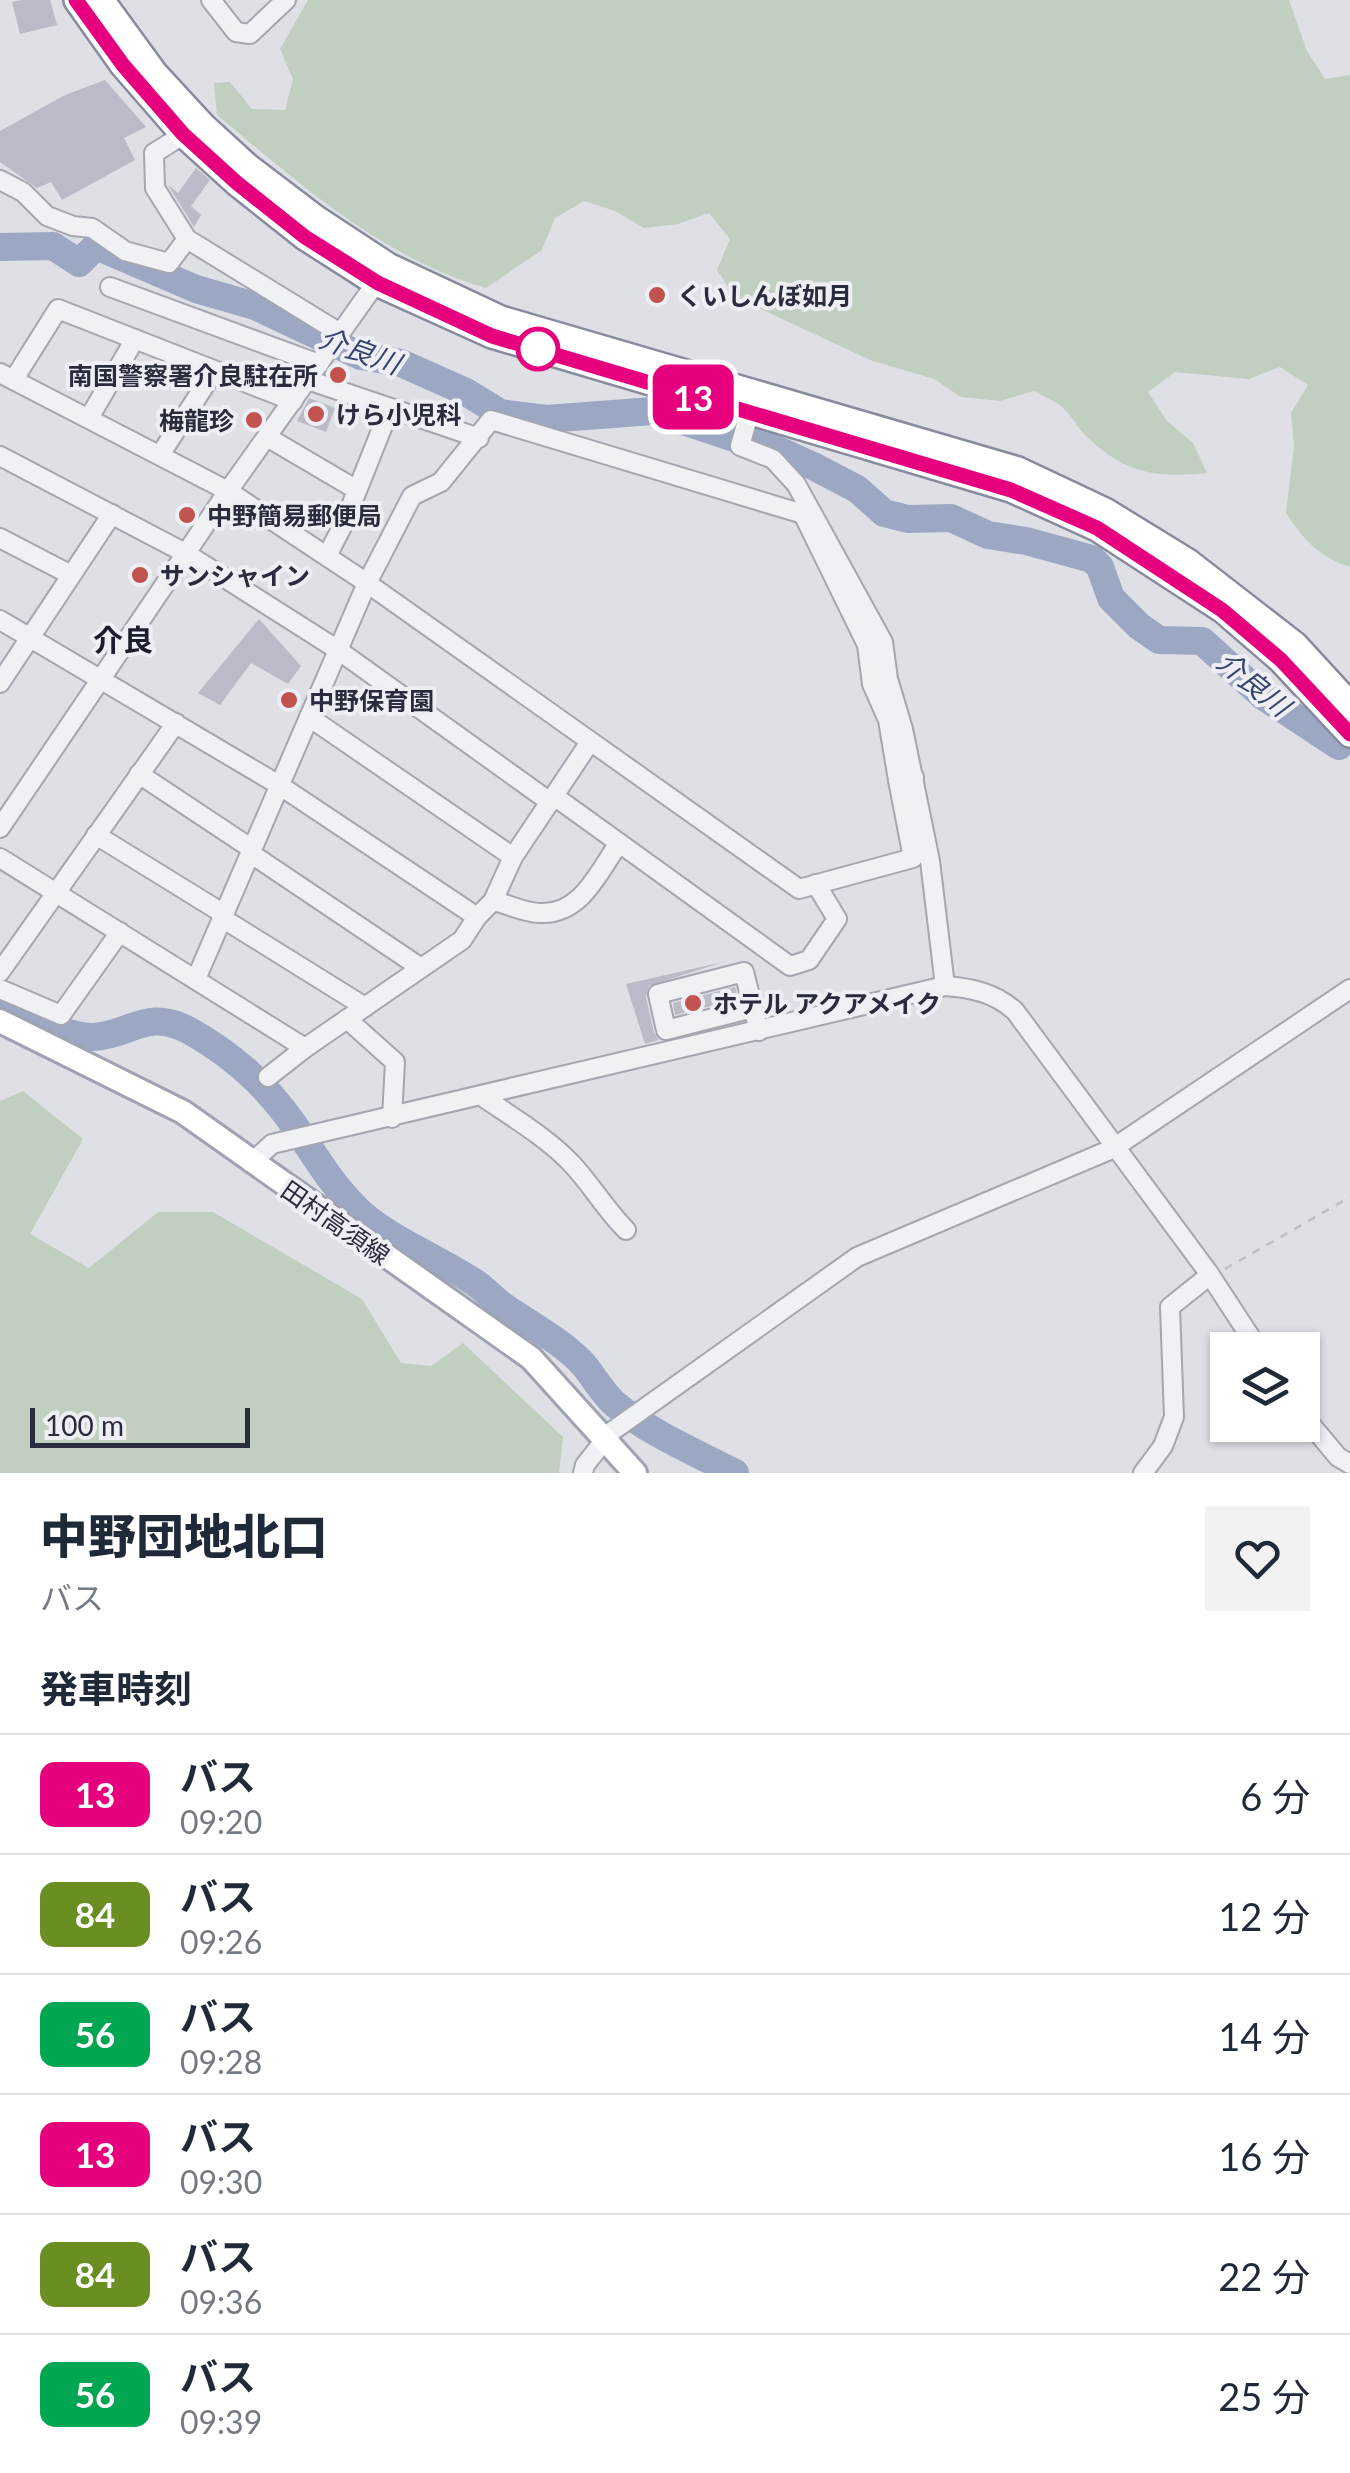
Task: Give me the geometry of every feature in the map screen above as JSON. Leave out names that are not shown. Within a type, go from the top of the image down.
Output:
[{"type":"highway","points":[[76,0],[123,65],[192,129]]},
{"type":"highway","points":[[101,0],[192,129],[237,183],[305,237],[383,274],[501,320],[1018,470],[1105,511],[1188,562],[1295,644],[1350,705]]},
{"type":"highway","points":[[383,274],[492,336],[1011,490],[1097,528],[1222,610],[1281,660],[1350,734]]},
{"type":"main road","name":"田村高須線","points":[[0,1021],[183,1112],[531,1358],[614,1430],[634,1473]]},
{"type":"street","points":[[211,0],[236,32],[250,34],[286,0]]},
{"type":"street","points":[[192,129],[154,153],[152,164],[155,188],[187,239],[390,408],[478,438]]},
{"type":"street","points":[[0,180],[22,192],[48,216],[72,226],[92,228],[125,251],[169,263],[187,239]]},
{"type":"street","points":[[0,828],[228,491],[383,274]]},
{"type":"street","points":[[110,287],[326,353]]},
{"type":"street","points":[[293,402],[58,310],[7,376],[228,491],[367,583],[799,888],[912,858],[906,778],[883,642],[796,484],[773,459],[740,446],[749,414]]},
{"type":"street","points":[[89,418],[135,340]]},
{"type":"street","points":[[160,455],[214,371]]},
{"type":"street","points":[[326,556],[390,408]]},
{"type":"street","points":[[196,978],[367,583],[412,496],[441,482],[491,420],[803,514],[867,645],[872,684],[888,720],[932,875],[944,986]]},
{"type":"street","points":[[267,437],[357,490]]},
{"type":"street","points":[[0,456],[187,554],[338,650],[790,966],[809,960],[837,920],[816,884]]},
{"type":"street","points":[[0,682],[112,514]]},
{"type":"street","points":[[0,538],[71,575]]},
{"type":"street","points":[[0,620],[279,785],[477,918]]},
{"type":"street","points":[[309,716],[513,857]]},
{"type":"street","points":[[0,972],[176,722]]},
{"type":"street","points":[[268,1077],[462,940],[493,901],[513,857],[590,742]]},
{"type":"street","points":[[139,774],[422,968]]},
{"type":"street","points":[[96,835],[366,1006]]},
{"type":"street","points":[[493,901],[536,914],[574,906],[619,843]]},
{"type":"street","points":[[0,858],[305,1048]]},
{"type":"street","points":[[0,989],[61,1015],[120,932]]},
{"type":"street","points":[[754,1008],[666,1030],[658,994],[744,972],[754,1008],[760,1031]]},
{"type":"street","points":[[251,1163],[268,1146],[302,1137],[944,986],[989,994],[1015,1011],[1210,1276],[1246,1332]]},
{"type":"street","points":[[583,1473],[614,1430],[857,1257],[1116,1147],[1350,989]]},
{"type":"street","points":[[348,1019],[395,1062],[392,1118]]},
{"type":"street","points":[[483,1097],[571,1163],[606,1211],[626,1230]]},
{"type":"street","points":[[1143,1473],[1163,1446],[1174,1417],[1170,1307],[1210,1276]]},
{"type":"street","points":[[1320,1436],[1338,1457],[1350,1464]]},
{"type":"path","points":[[1210,1276],[1350,1197]]},
{"type":"green space","points":[[308,0],[1289,0],[1307,51],[1325,79],[1350,75],[1350,567],[1313,546],[1286,513],[1294,446],[1291,413],[1308,385],[1280,367],[1249,379],[1175,372],[1148,392],[1167,421],[1193,443],[1207,473],[1156,474],[1114,459],[1086,436],[1061,406],[1034,391],[1000,401],[961,397],[934,379],[870,360],[735,297],[717,270],[730,239],[709,213],[678,224],[644,228],[615,211],[584,201],[555,218],[542,250],[486,288],[412,258],[343,216],[217,115],[214,83],[230,82],[252,109],[285,110],[293,79],[280,49]]},
{"type":"green space","points":[[23,1091],[83,1139],[30,1234],[89,1268],[158,1212],[213,1212],[362,1299],[401,1363],[431,1366],[463,1343],[563,1437],[559,1473],[0,1473],[0,1101]]},
{"type":"building","points":[[50,0],[57,25],[20,34],[12,2]]},
{"type":"building","points":[[105,80],[146,127],[124,138],[135,160],[62,200],[51,182],[37,188],[0,162],[0,131],[65,95]]},
{"type":"building","points":[[196,168],[210,180],[191,206],[201,215],[194,227],[168,185],[178,193]]},
{"type":"building","name":"けら小児科","points":[[309,398],[335,408],[326,432],[297,421]]},
{"type":"building","name":"中野保育園","points":[[259,619],[301,666],[288,684],[251,663],[220,705],[198,693]]},
{"type":"building","points":[[723,962],[649,986],[646,997],[659,1040],[645,1044],[626,984]]},
{"type":"building","points":[[735,987],[738,999],[675,1015],[673,1003]]},
{"type":"waterway","name":"介良川","points":[[0,247],[53,246],[79,263],[96,246],[196,289],[255,306],[361,356],[401,363],[466,392],[500,413],[546,419],[653,411],[734,438]]},
{"type":"waterway","name":"介良川","points":[[748,440],[769,446],[857,489],[884,513],[908,519],[951,518],[988,535],[1092,559],[1100,567],[1111,598],[1139,626],[1159,640],[1202,641],[1263,696],[1339,746]]},
{"type":"waterway","points":[[0,1005],[83,1036],[106,1035],[139,1024],[161,1022],[204,1039],[272,1097],[334,1184],[363,1215],[474,1282],[565,1347],[611,1401],[644,1425],[735,1473]]},
{"type":"bus line","name":"13","points":[[76,0],[142,89],[183,134],[305,237],[378,283],[492,336],[1011,490],[1097,528],[1222,610],[1281,660],[1350,734]]},
{"type":"place","name":"くいしんぼ如月","points":[[657,295]]},
{"type":"place","name":"南国警察署介良駐在所","points":[[338,375]]},
{"type":"place","name":"けら小児科","points":[[316,414]]},
{"type":"place","name":"梅龍珍","points":[[254,420]]},
{"type":"place","name":"中野簡易郵便局","points":[[187,515]]},
{"type":"place","name":"サンシャイン","points":[[140,575]]},
{"type":"place","name":"中野保育園","points":[[289,700]]},
{"type":"place","name":"ホテル アクアメイク","points":[[693,1003]]},
{"type":"district","name":"介良","points":[[123,639]]}]
